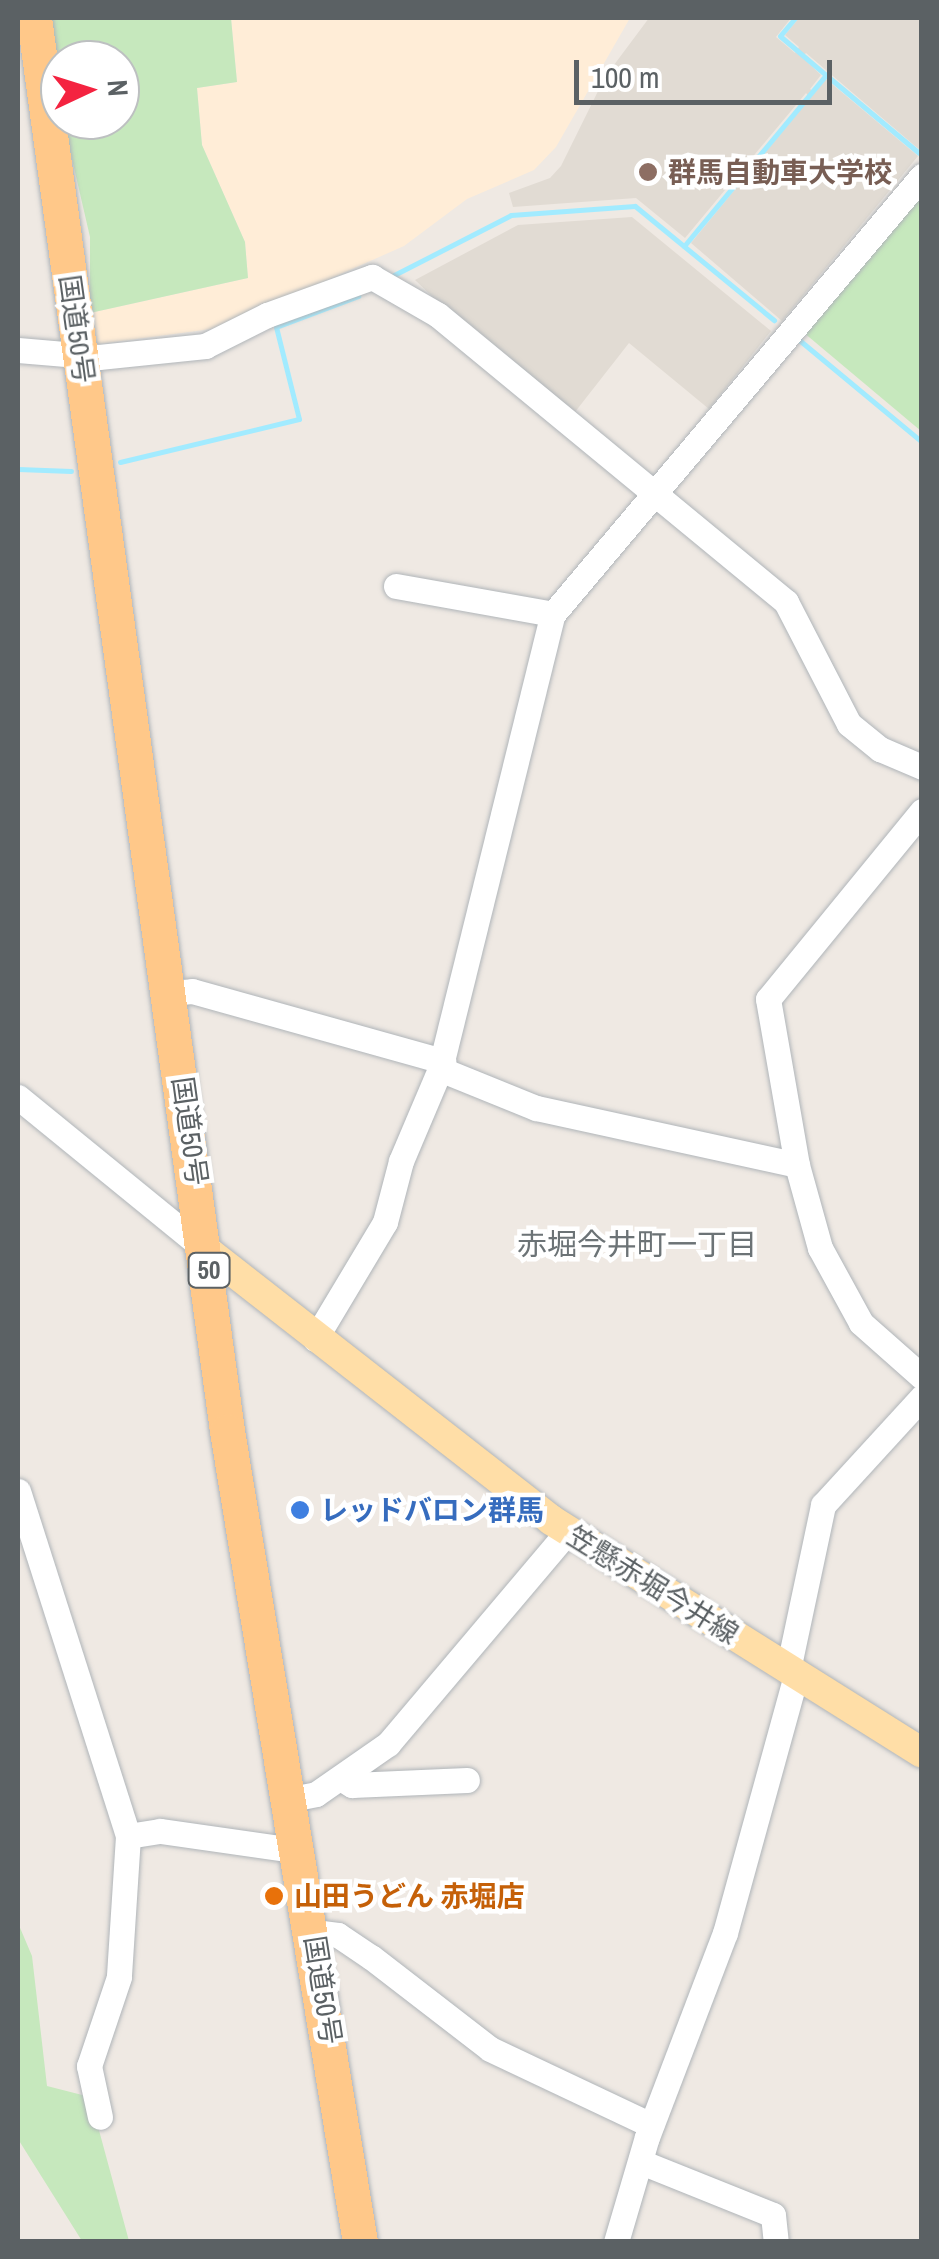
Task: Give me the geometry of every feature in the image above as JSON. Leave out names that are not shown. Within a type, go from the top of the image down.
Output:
[{"type":"highway","name":"国道50号","points":[[34,18],[245,1547],[314,1932],[360,2242]]},
{"type":"main road","name":"笠懸赤堀今井線","points":[[207,1251],[568,1532],[922,1753]]},
{"type":"street","points":[[316,1339],[385,1222],[400,1161],[441,1065],[553,614],[922,176]]},
{"type":"street","points":[[18,350],[82,355],[205,346],[267,315],[372,277],[438,315],[786,602],[849,724],[880,749],[922,767]]},
{"type":"street","points":[[396,586],[553,614]]},
{"type":"street","points":[[922,810],[768,999],[797,1164],[820,1248],[850,1306],[922,1378]]},
{"type":"street","points":[[170,993],[192,992],[441,1065],[536,1108],[797,1164]]},
{"type":"street","points":[[18,1097],[207,1251]]},
{"type":"street","points":[[616,2242],[652,2124],[725,1933],[792,1673],[822,1505],[922,1397]]},
{"type":"street","points":[[18,1491],[128,1836],[120,1977],[89,2066],[100,2118]]},
{"type":"street","points":[[291,1799],[342,1779],[410,1719],[568,1532]]},
{"type":"street","points":[[342,1779],[352,1785],[467,1780]]},
{"type":"street","points":[[128,1836],[160,1831],[300,1851]]},
{"type":"street","points":[[314,1932],[359,1948],[490,2049],[652,2124]]},
{"type":"street","points":[[641,2162],[773,2215],[776,2242]]},
{"type":"shaded area","points":[[231,18],[630,18],[556,147],[534,170],[467,199],[404,246],[219,328],[99,344],[91,338],[90,313],[248,278],[245,242],[202,145],[197,88],[237,82]]},
{"type":"shaded area","name":"群馬自動車大学校","points":[[649,18],[791,18],[776,37],[795,53],[799,47],[785,35],[799,18],[921,18],[921,151],[806,53],[802,57],[821,75],[810,89],[815,92],[826,79],[918,156],[782,321],[691,243],[810,98],[806,93],[685,238],[636,198],[513,207],[509,193],[550,178],[561,166],[605,77]]},
{"type":"shaded area","name":"群馬自動車大学校","points":[[632,217],[771,331],[709,409],[629,343],[575,412],[469,324],[464,327],[415,280],[518,225]]},
{"type":"green space","points":[[49,18],[231,18],[237,82],[197,88],[202,145],[245,242],[248,278],[90,313],[90,237],[68,140],[140,140],[140,40],[52,40]]},
{"type":"green space","points":[[921,188],[921,431],[803,332]]},
{"type":"green space","points":[[18,1923],[32,1956],[47,2086],[90,2097],[129,2241],[82,2241],[18,2139]]},
{"type":"waterway","points":[[795,18],[780,36],[826,75]]},
{"type":"waterway","points":[[684,246],[826,75],[919,153]]},
{"type":"waterway","points":[[394,275],[511,215],[635,206],[774,320]]},
{"type":"waterway","points":[[120,462],[299,419],[276,327],[358,296]]},
{"type":"waterway","points":[[798,339],[922,442]]},
{"type":"waterway","points":[[18,469],[71,471]]},
{"type":"place","name":"群馬自動車大学校","points":[[648,172]]},
{"type":"place","name":"レッドバロン群馬","points":[[300,1510]]},
{"type":"place","name":"山田うどん 赤堀店","points":[[274,1896]]},
{"type":"district","name":"赤堀今井町一丁目","points":[[637,1244]]}]
